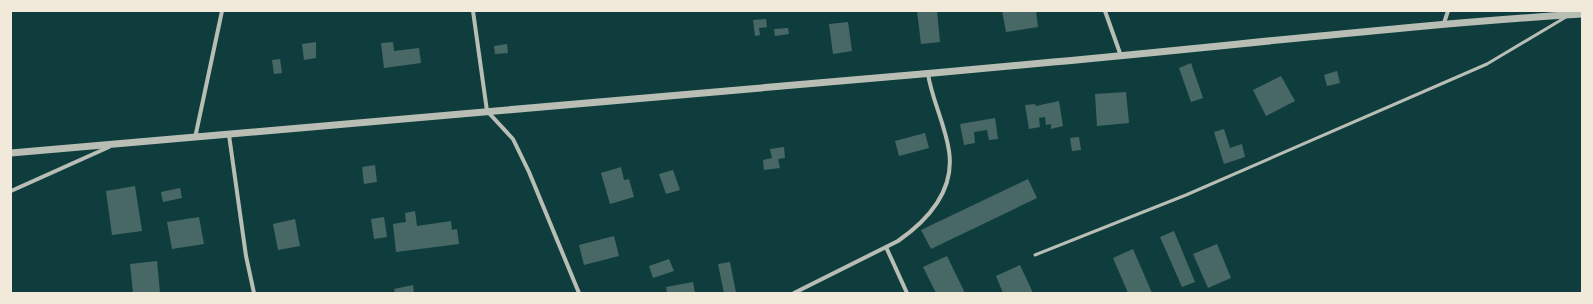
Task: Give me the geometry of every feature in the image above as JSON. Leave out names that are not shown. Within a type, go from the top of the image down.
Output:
[{"type":"street","points":[[195,138],[222,11]]},
{"type":"street","points":[[473,11],[487,111],[513,139],[529,172],[579,293]]},
{"type":"street","points":[[1105,11],[1121,56]]},
{"type":"street","points":[[1444,23],[1448,11]]},
{"type":"street","points":[[11,153],[490,113],[928,74],[1444,23],[1582,14]]},
{"type":"street","points":[[794,293],[886,247],[912,231],[933,210],[946,186],[950,168],[949,150],[931,92],[928,74]]},
{"type":"street","points":[[229,135],[246,256],[254,293]]},
{"type":"street","points":[[11,192],[113,145]]},
{"type":"street","points":[[886,247],[907,293]]},
{"type":"lane","points":[[1035,255],[1186,195],[1488,64],[1569,15]]},
{"type":"building","points":[[917,11],[937,11],[940,42],[921,44]]},
{"type":"building","points":[[1002,11],[1036,11],[1038,27],[1006,32]]},
{"type":"building","points":[[766,19],[767,27],[759,28],[760,35],[755,36],[753,20]]},
{"type":"building","points":[[848,22],[852,51],[833,54],[829,24]]},
{"type":"building","points":[[788,28],[789,34],[775,36],[774,29]]},
{"type":"building","points":[[316,42],[316,58],[304,60],[302,44]]},
{"type":"building","points":[[393,42],[394,51],[419,48],[421,63],[384,68],[381,43]]},
{"type":"building","points":[[507,44],[508,53],[495,54],[494,46]]},
{"type":"building","points":[[280,59],[282,73],[274,74],[272,60]]},
{"type":"building","points":[[1191,63],[1203,98],[1191,102],[1179,68]]},
{"type":"building","points":[[1337,71],[1340,83],[1327,86],[1324,75]]},
{"type":"building","points":[[1281,76],[1295,101],[1266,116],[1253,90]]},
{"type":"building","points":[[1126,92],[1129,123],[1097,126],[1095,94]]},
{"type":"building","points":[[1059,101],[1063,126],[1051,129],[1051,124],[1046,125],[1045,117],[1039,118],[1040,127],[1029,129],[1025,105],[1035,104],[1036,106]]},
{"type":"building","points":[[995,118],[998,139],[989,140],[987,130],[974,132],[975,143],[964,145],[960,124]]},
{"type":"building","points":[[1224,129],[1230,148],[1242,144],[1245,157],[1224,164],[1214,132]]},
{"type":"building","points":[[925,133],[929,148],[899,156],[895,141]]},
{"type":"building","points":[[1079,137],[1081,150],[1072,151],[1070,138]]},
{"type":"building","points":[[784,147],[785,158],[778,159],[780,168],[764,170],[763,160],[772,158],[770,149]]},
{"type":"building","points":[[375,165],[377,182],[364,184],[362,167]]},
{"type":"building","points":[[621,167],[624,180],[629,179],[634,197],[610,204],[601,173]]},
{"type":"building","points":[[673,170],[680,190],[666,194],[659,174]]},
{"type":"building","points":[[1028,179],[1037,198],[931,249],[921,230]]},
{"type":"building","points":[[135,186],[142,231],[112,235],[106,191]]},
{"type":"building","points":[[180,188],[182,198],[163,202],[161,192]]},
{"type":"building","points":[[415,211],[417,226],[451,221],[452,230],[457,229],[459,244],[396,252],[393,224],[406,222],[405,213]]},
{"type":"building","points":[[199,217],[204,244],[172,249],[167,222]]},
{"type":"building","points":[[384,217],[387,237],[374,239],[371,219]]},
{"type":"building","points":[[295,219],[300,246],[278,250],[273,224]]},
{"type":"building","points":[[1174,231],[1195,282],[1182,287],[1160,237]]},
{"type":"building","points":[[614,236],[619,256],[584,265],[579,245]]},
{"type":"building","points":[[1217,244],[1231,278],[1208,288],[1193,254]]},
{"type":"building","points":[[1133,249],[1152,293],[1128,293],[1113,258]]},
{"type":"building","points":[[947,256],[965,293],[936,293],[923,267]]},
{"type":"building","points":[[669,259],[674,271],[653,278],[649,266]]},
{"type":"building","points":[[157,261],[160,293],[133,293],[130,264]]},
{"type":"building","points":[[730,262],[736,293],[724,293],[718,264]]},
{"type":"building","points":[[1020,265],[1033,293],[1003,293],[996,276]]},
{"type":"building","points":[[693,282],[695,293],[667,293],[666,287]]},
{"type":"building","points":[[413,285],[414,293],[395,293],[394,289]]}]
